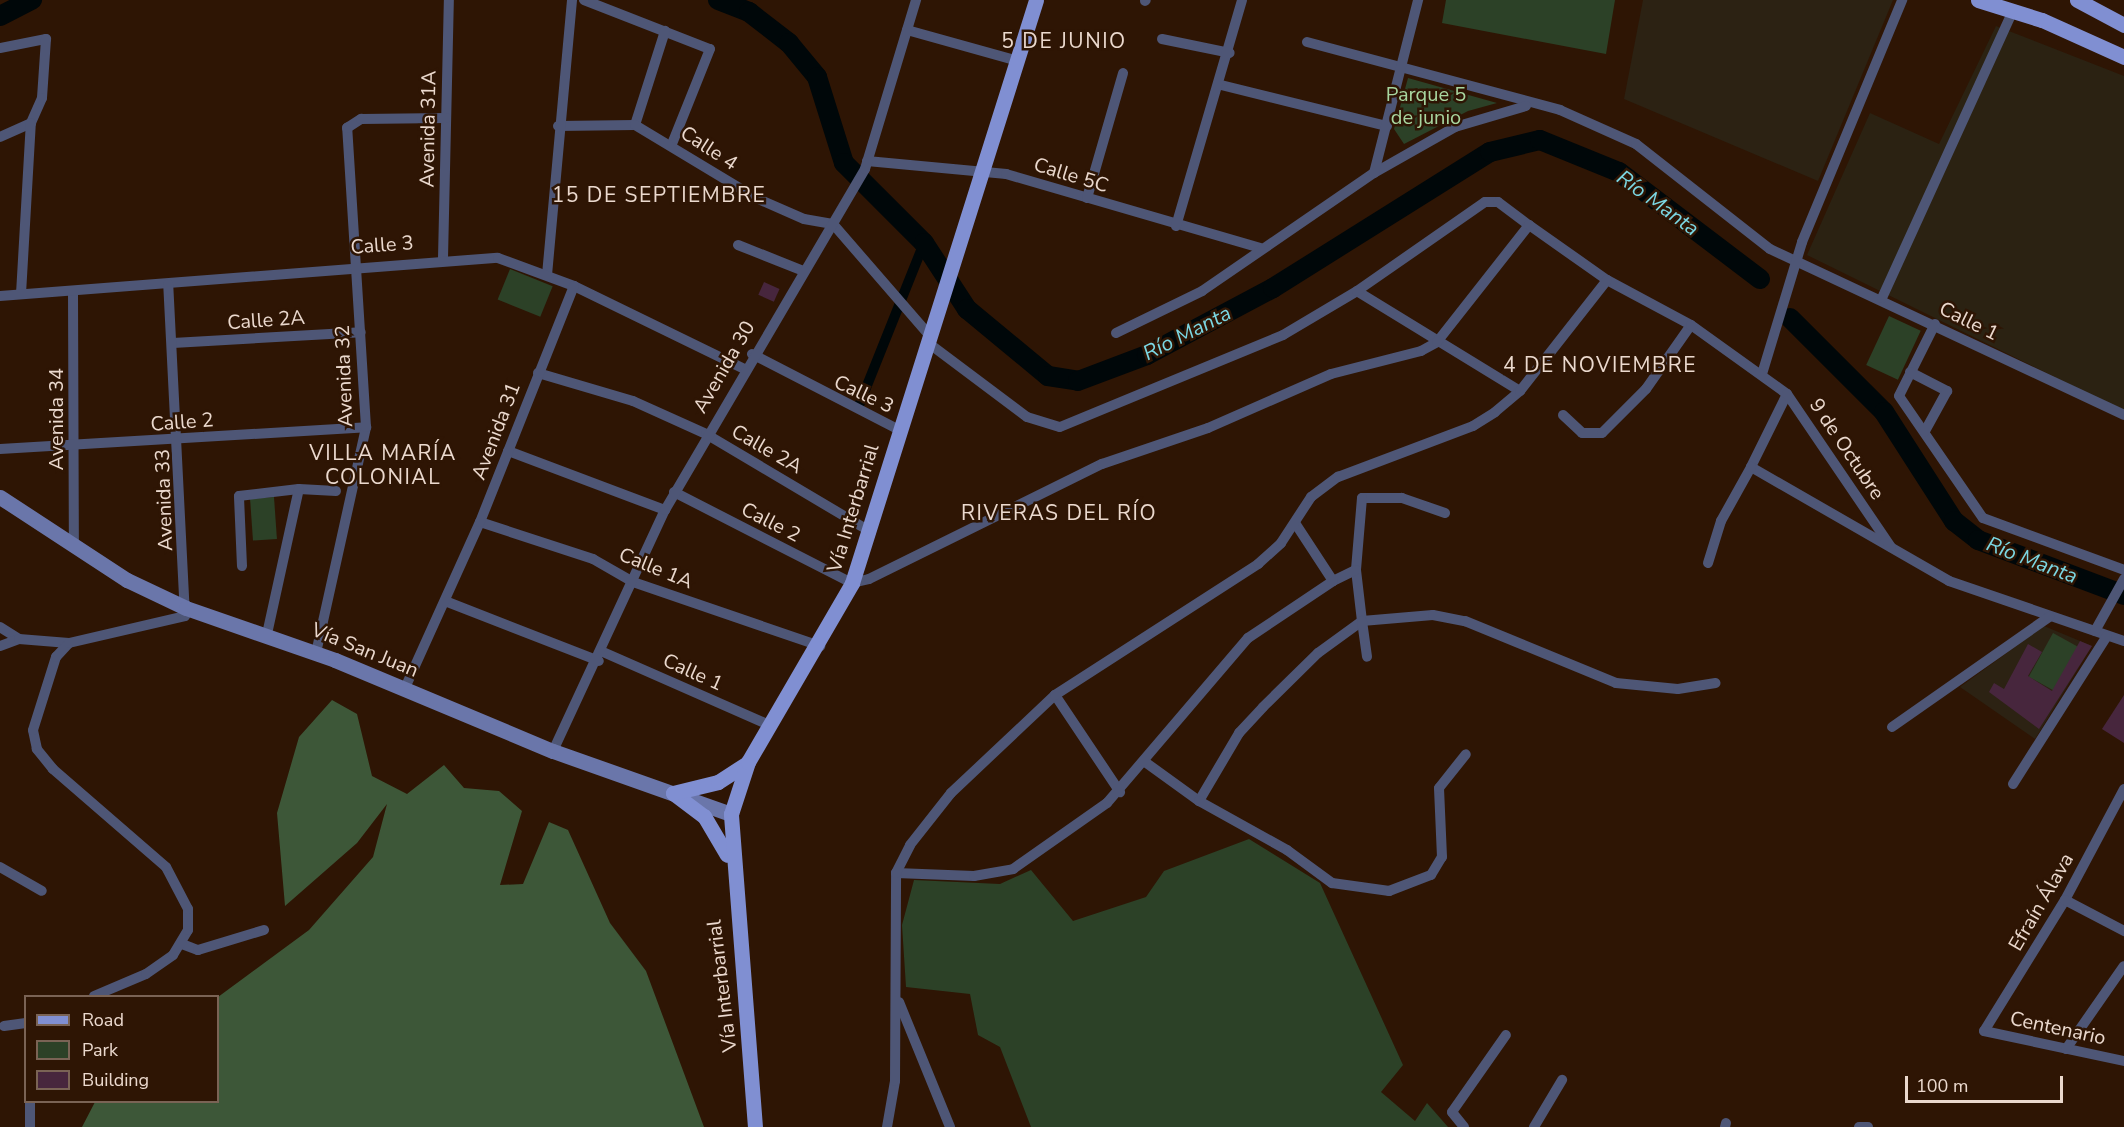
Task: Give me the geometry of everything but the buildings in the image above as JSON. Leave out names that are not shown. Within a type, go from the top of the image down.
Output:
[{"type":"main road","name":"Vía Interbarrial","points":[[755,1127],[730,863],[730,814],[748,762],[769,724],[820,645],[852,583],[871,532],[899,430],[956,244],[984,169],[1036,0]]},
{"type":"main road","points":[[1978,0],[2013,10],[2124,57]]},
{"type":"main road","points":[[2077,0],[2124,23]]},
{"type":"main road","points":[[673,793],[718,782],[748,762]]},
{"type":"main road","points":[[673,793],[704,816],[730,863]]},
{"type":"street","name":"Avenida 31A","points":[[443,258],[449,0]]},
{"type":"street","points":[[547,275],[558,126],[572,0]]},
{"type":"street","points":[[584,0],[665,31],[711,52],[672,144]]},
{"type":"street","name":"Avenida 30","points":[[553,751],[601,657],[674,492],[801,270],[836,219],[866,165],[916,0]]},
{"type":"street","points":[[1176,226],[1221,85],[1242,0]]},
{"type":"street","points":[[1374,173],[1404,68],[1418,0]]},
{"type":"street","points":[[1762,375],[1796,261],[1902,0]]},
{"type":"street","points":[[1882,298],[2013,10]]},
{"type":"street","points":[[907,30],[1018,61]]},
{"type":"street","points":[[635,124],[665,31]]},
{"type":"street","points":[[0,48],[46,39],[42,98],[31,123],[21,294]]},
{"type":"street","points":[[1162,39],[1230,53]]},
{"type":"street","name":"Calle 1","points":[[1307,42],[1530,105],[1560,110],[1648,150],[1751,236],[1796,261],[1882,298],[2124,415]]},
{"type":"street","points":[[1087,198],[1123,73]]},
{"type":"street","points":[[1221,85],[1387,126]]},
{"type":"street","points":[[1116,333],[1202,291],[1260,248],[1302,225],[1374,173],[1455,127],[1530,105]]},
{"type":"street","name":"Avenida 32","points":[[316,653],[366,427],[347,128],[361,119],[446,118]]},
{"type":"street","points":[[0,137],[31,123]]},
{"type":"street","name":"Calle 4","points":[[558,126],[635,124],[672,144],[756,198],[804,219],[836,219]]},
{"type":"street","name":"Calle 5C","points":[[866,165],[984,169],[1176,226],[1260,248]]},
{"type":"street","points":[[836,219],[896,301],[929,335],[1027,417],[1060,427],[1292,331],[1357,291],[1485,202],[1498,202],[1608,280],[1691,326],[1787,394]]},
{"type":"street","points":[[852,583],[1102,464],[1208,428],[1280,392],[1389,362],[1437,342],[1529,225]]},
{"type":"street","points":[[738,245],[801,270]]},
{"type":"street","name":"Calle 3","points":[[0,296],[73,293],[443,258],[498,258],[574,286],[744,369]]},
{"type":"street","points":[[887,1127],[895,1081],[896,873],[910,845],[951,793],[1055,695],[1258,564],[1295,524],[1311,497],[1338,477],[1473,426],[1520,391],[1608,280]]},
{"type":"street","name":"Avenida 33","points":[[168,284],[179,440],[186,608]]},
{"type":"street","name":"Avenida 31","points":[[405,688],[480,522],[574,286]]},
{"type":"street","points":[[1357,291],[1520,391]]},
{"type":"street","name":"Avenida 34","points":[[73,293],[74,544]]},
{"type":"street","points":[[1935,324],[1899,396],[1983,518],[2124,570]]},
{"type":"street","points":[[1563,415],[1582,433],[1602,433],[1646,389],[1691,326]]},
{"type":"street","name":"Calle 2A","points":[[173,343],[361,332]]},
{"type":"street","name":"Calle 3","points":[[752,354],[899,430]]},
{"type":"street","points":[[1910,372],[1947,391],[1924,431]]},
{"type":"street","name":"Calle 2A","points":[[538,373],[633,402],[706,434],[871,532]]},
{"type":"street","name":"9 de Octubre","points":[[1891,547],[1787,394],[1751,466],[1949,581],[2124,641]]},
{"type":"street","name":"Calle 2","points":[[0,449],[74,447],[366,427]]},
{"type":"street","points":[[508,451],[665,510]]},
{"type":"street","points":[[1707,562],[1721,521],[1751,466]]},
{"type":"street","points":[[242,566],[239,496],[299,489],[336,491]]},
{"type":"street","points":[[267,634],[299,489]]},
{"type":"street","name":"Calle 2","points":[[674,492],[852,583]]},
{"type":"street","points":[[1367,657],[1356,570],[1362,498],[1402,498],[1445,513]]},
{"type":"street","name":"Vía San Juan","points":[[4,501],[127,580],[186,608],[267,634],[405,688],[553,751],[730,814]]},
{"type":"street","name":"Calle 1A","points":[[480,522],[593,559],[633,582],[820,645]]},
{"type":"street","points":[[1295,524],[1333,581]]},
{"type":"street","points":[[896,873],[974,876],[1013,869],[1068,836],[1120,792],[1199,690],[1248,638],[1333,581],[1356,570]]},
{"type":"street","points":[[2095,631],[2124,579]]},
{"type":"street","name":"Calle 1","points":[[445,601],[601,657],[769,724]]},
{"type":"street","points":[[0,645],[19,639],[69,643],[180,621],[186,608]]},
{"type":"street","points":[[1199,801],[1239,733],[1318,653],[1362,621],[1433,615],[1465,621],[1616,683],[1678,689],[1716,682]]},
{"type":"street","points":[[1892,727],[2049,617]]},
{"type":"street","points":[[0,627],[19,639]]},
{"type":"street","points":[[2013,784],[2107,636]]},
{"type":"street","points":[[69,643],[56,657],[35,718],[34,741],[53,769],[173,876],[188,909],[182,944],[146,974],[96,995]]},
{"type":"street","points":[[1055,695],[1120,792]]},
{"type":"street","points":[[1145,762],[1199,801],[1287,850],[1332,883],[1389,891],[1431,874],[1442,857],[1439,788],[1466,754]]},
{"type":"street","name":"Efraín Álava","points":[[1984,1031],[2065,900],[2124,789]]},
{"type":"street","points":[[0,867],[42,891]]},
{"type":"street","points":[[2065,900],[2124,931]]},
{"type":"street","points":[[182,944],[198,950],[264,930]]},
{"type":"street","points":[[2066,1049],[2124,966]]},
{"type":"street","points":[[896,996],[950,1127]]},
{"type":"street","points":[[4,1026],[24,1023]]},
{"type":"street","name":"Centenario","points":[[1984,1031],[2124,1061]]},
{"type":"street","points":[[1464,1127],[1452,1112],[1506,1035]]},
{"type":"street","points":[[1534,1127],[1562,1080]]},
{"type":"street","points":[[30,1103],[30,1127]]},
{"type":"street","points":[[1859,1127],[1868,1127]]},
{"type":"shaded area","points":[[1643,0],[1893,0],[1818,181],[1624,99]]},
{"type":"shaded area","points":[[1996,26],[2124,76],[2124,411],[1807,255],[1870,113],[1939,144]]},
{"type":"shaded area","points":[[2044,626],[2092,646],[2035,739],[1960,687]]},
{"type":"green space","points":[[1446,0],[1615,0],[1606,54],[1442,23]]},
{"type":"green space","name":"Parque 5 de junio","points":[[1408,78],[1497,103],[1468,111],[1404,144],[1394,129]]},
{"type":"green space","points":[[510,269],[553,286],[540,317],[498,300]]},
{"type":"green space","points":[[1889,316],[1921,331],[1898,380],[1866,365]]},
{"type":"green space","points":[[274,497],[277,539],[253,541],[250,499]]},
{"type":"green space","points":[[2053,633],[2078,647],[2054,691],[2029,677]]},
{"type":"green space","points":[[332,700],[357,714],[372,776],[407,794],[444,765],[464,788],[499,791],[522,811],[500,885],[523,884],[549,822],[568,830],[610,923],[646,971],[704,1127],[82,1127],[94,1103],[219,1103],[219,996],[309,930],[373,857],[387,804],[357,843],[285,906],[277,813],[299,737]]},
{"type":"green space","points":[[1249,839],[1320,883],[1403,1065],[1381,1092],[1415,1121],[1427,1103],[1448,1127],[1031,1127],[1000,1047],[978,1035],[970,994],[906,987],[902,925],[914,880],[1000,884],[1031,870],[1073,921],[1146,897],[1164,871]]},
{"type":"waterway","name":"Río Manta","points":[[0,16],[32,0]]},
{"type":"waterway","name":"Río Manta","points":[[718,0],[749,12],[789,43],[817,77],[844,163],[924,243],[967,309],[1048,376],[1078,381],[1147,355],[1273,288],[1490,152],[1540,140],[1619,172],[1760,279]]},
{"type":"waterway","points":[[858,408],[924,243]]},
{"type":"waterway","name":"Río Manta","points":[[1790,318],[1884,412],[1954,521],[1978,540],[2124,595]]},
{"type":"district","name":"5 DE JUNIO","points":[[1064,41]]},
{"type":"district","name":"15 DE SEPTIEMBRE","points":[[659,195]]},
{"type":"district","name":"4 DE NOVIEMBRE","points":[[1600,365]]},
{"type":"district","name":"VILLA MARÍA COLONIAL","points":[[383,465]]},
{"type":"district","name":"RIVERAS DEL RÍO","points":[[1059,513]]}]
